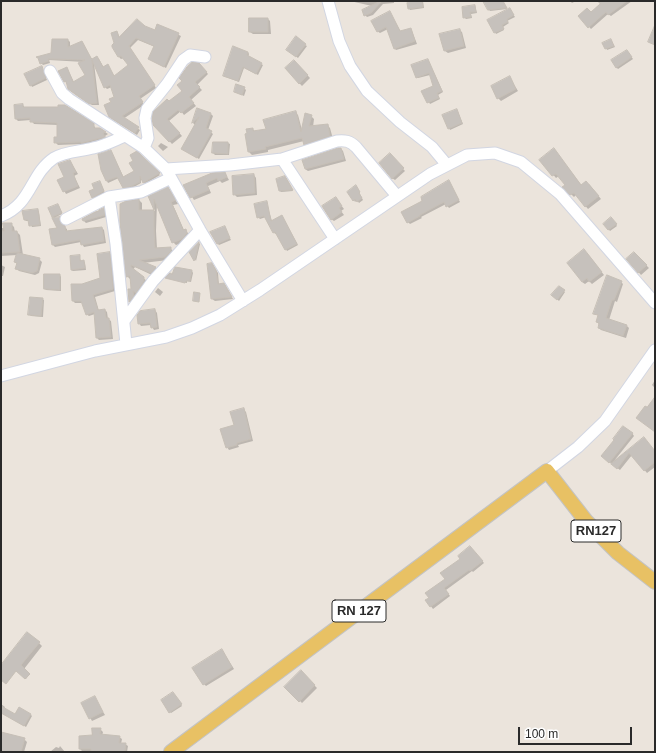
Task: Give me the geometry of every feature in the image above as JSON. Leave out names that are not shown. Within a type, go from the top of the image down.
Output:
[{"type":"main road","name":"RN127","points":[[547,471],[592,527],[618,553],[655,582]]},
{"type":"main road","name":"RN 127","points":[[171,752],[547,471]]},
{"type":"street","points":[[328,1],[339,41],[350,66],[367,91],[400,122],[432,147],[447,165]]},
{"type":"street","points":[[144,148],[148,138],[145,118],[147,109],[167,84],[183,60],[190,55],[205,57]]},
{"type":"street","points":[[50,70],[62,93],[144,148],[168,174],[243,300]]},
{"type":"street","points":[[1,216],[7,214],[19,205],[42,168],[54,157],[95,148],[125,136]]},
{"type":"street","points":[[66,219],[109,198],[131,195],[148,190],[168,174],[282,159],[337,141],[345,140],[352,142],[398,196]]},
{"type":"street","points":[[1,376],[95,351],[166,337],[192,328],[220,315],[334,240],[430,174],[467,155],[495,153],[521,162],[560,194],[655,303]]},
{"type":"street","points":[[282,159],[334,240]]},
{"type":"street","points":[[109,198],[116,244],[126,344]]},
{"type":"street","points":[[124,321],[154,281],[200,230]]},
{"type":"street","points":[[547,471],[578,447],[605,420],[632,385],[655,350]]},
{"type":"building","points":[[381,1],[371,13],[364,16],[362,10]]},
{"type":"building","points":[[410,1],[422,1],[423,7],[408,9],[407,3]]},
{"type":"building","points":[[483,1],[503,1],[507,8],[488,10]]},
{"type":"building","points":[[598,1],[627,1],[608,15],[606,12],[588,28],[578,16],[587,8],[591,12],[600,4]]},
{"type":"building","points":[[475,5],[476,12],[470,12],[471,17],[463,18],[462,7]]},
{"type":"building","points":[[510,8],[514,15],[507,19],[508,22],[502,25],[504,29],[494,33],[487,20]]},
{"type":"building","points":[[390,11],[400,31],[411,28],[415,41],[394,49],[386,27],[377,32],[371,21]]},
{"type":"building","points":[[249,18],[268,18],[268,32],[249,32]]},
{"type":"building","points":[[137,19],[145,26],[155,30],[157,24],[179,33],[164,67],[148,59],[154,46],[136,38],[129,46],[155,85],[139,96],[143,102],[122,116],[139,127],[135,133],[109,117],[104,105],[111,102],[109,99],[114,97],[110,85],[104,88],[92,60],[97,103],[89,104],[68,89],[66,81],[64,82],[58,71],[67,67],[73,82],[85,75],[78,63],[85,60],[48,59],[49,61],[40,64],[38,58],[36,57],[51,53],[52,39],[68,39],[68,47],[82,41],[91,58],[92,59],[97,56],[103,67],[108,64],[114,76],[128,65],[121,56],[118,57],[112,47],[114,43],[111,33],[117,31],[119,37]]},
{"type":"building","points":[[655,25],[655,45],[648,42]]},
{"type":"building","points":[[460,29],[464,46],[444,51],[439,34]]},
{"type":"building","points":[[296,36],[306,44],[296,57],[286,50]]},
{"type":"building","points":[[611,39],[614,46],[605,49],[602,43]]},
{"type":"building","points":[[233,46],[248,52],[247,55],[262,63],[256,74],[243,67],[238,81],[223,76]]},
{"type":"building","points":[[627,50],[632,57],[616,68],[611,60]]},
{"type":"building","points":[[428,59],[442,91],[437,93],[439,98],[427,103],[421,91],[433,86],[429,73],[416,78],[411,65]]},
{"type":"building","points":[[294,60],[308,75],[299,84],[285,68]]},
{"type":"building","points":[[192,62],[199,63],[207,72],[195,82],[200,87],[189,97],[194,103],[181,113],[178,110],[167,119],[180,133],[169,142],[153,125],[153,112],[167,99],[169,101],[182,91],[177,85],[182,81],[179,78]]},
{"type":"building","points":[[42,66],[46,78],[30,86],[24,74]]},
{"type":"building","points":[[510,76],[516,89],[497,99],[491,86]]},
{"type":"building","points":[[236,84],[245,87],[242,95],[234,92]]},
{"type":"building","points":[[23,104],[23,107],[58,107],[58,105],[65,105],[94,123],[94,128],[100,128],[106,132],[103,133],[105,137],[81,143],[54,143],[54,137],[57,137],[57,123],[30,122],[30,118],[15,119],[14,105]]},
{"type":"building","points":[[197,108],[211,113],[206,128],[212,131],[197,158],[181,149],[199,117],[192,123]]},
{"type":"building","points":[[457,109],[462,123],[448,129],[442,115]]},
{"type":"building","points":[[296,111],[301,132],[305,113],[312,115],[309,126],[328,124],[330,136],[304,145],[302,138],[265,147],[266,149],[248,152],[245,134],[247,133],[246,129],[253,128],[253,131],[266,129],[263,120]]},
{"type":"building","points":[[213,142],[228,142],[228,154],[212,153]]},
{"type":"building","points":[[341,148],[344,159],[305,169],[302,160]]},
{"type":"building","points":[[554,148],[581,185],[586,181],[599,196],[585,207],[574,193],[570,195],[562,187],[565,185],[556,174],[552,176],[539,160]]},
{"type":"building","points":[[111,150],[123,177],[134,171],[129,163],[133,161],[130,155],[137,151],[160,173],[143,183],[140,176],[140,182],[130,187],[123,188],[117,177],[106,181],[101,170],[98,154]]},
{"type":"building","points":[[390,153],[404,168],[392,179],[379,163]]},
{"type":"building","points":[[70,160],[76,172],[73,173],[78,186],[63,192],[57,180],[64,177],[58,164]]},
{"type":"building","points":[[225,172],[227,177],[218,181],[217,178],[206,183],[209,190],[190,198],[183,185],[212,173]]},
{"type":"building","points":[[254,174],[255,193],[233,195],[232,176]]},
{"type":"building","points":[[285,176],[293,190],[279,191],[276,179]]},
{"type":"building","points":[[449,180],[459,200],[446,207],[444,202],[407,223],[401,212],[422,201],[421,197]]},
{"type":"building","points":[[100,181],[104,191],[92,198],[89,191],[94,189],[92,184]]},
{"type":"building","points":[[356,185],[362,198],[357,202],[355,199],[353,201],[347,192]]},
{"type":"building","points":[[168,187],[176,200],[171,202],[183,230],[186,229],[187,233],[182,239],[172,243],[154,199],[154,210],[148,196]]},
{"type":"building","points":[[336,197],[342,206],[339,208],[342,212],[331,220],[322,206]]},
{"type":"building","points":[[139,199],[139,210],[154,210],[155,248],[171,247],[171,251],[165,257],[139,260],[156,267],[151,273],[131,265],[131,267],[144,277],[144,281],[136,293],[133,291],[134,296],[129,302],[128,289],[131,289],[130,276],[126,277],[120,223],[120,204],[126,201]]},
{"type":"building","points":[[267,201],[271,221],[282,215],[297,244],[285,250],[275,232],[273,233],[264,216],[257,218],[254,204]]},
{"type":"building","points":[[58,204],[62,213],[52,217],[48,208]]},
{"type":"building","points":[[104,208],[105,215],[83,221],[82,219]]},
{"type":"building","points":[[38,209],[40,225],[29,226],[28,220],[24,220],[22,211]]},
{"type":"building","points":[[60,217],[60,222],[65,226],[66,231],[102,227],[104,241],[81,245],[80,240],[52,245],[49,229],[57,228],[52,218]]},
{"type":"building","points":[[611,217],[617,224],[608,230],[603,224]]},
{"type":"building","points":[[3,223],[12,223],[12,231],[17,231],[20,252],[1,253],[1,231],[4,231]]},
{"type":"building","points":[[225,226],[230,238],[217,244],[210,232]]},
{"type":"building","points":[[199,242],[196,256],[194,261],[189,252]]},
{"type":"building","points":[[584,249],[602,272],[589,282],[587,278],[582,282],[567,263]]},
{"type":"building","points":[[110,252],[113,289],[93,295],[98,310],[105,309],[106,318],[109,318],[111,337],[96,338],[94,312],[86,315],[81,301],[72,301],[71,284],[82,284],[100,278],[97,254]]},
{"type":"building","points":[[634,252],[647,265],[638,273],[626,259]]},
{"type":"building","points":[[18,253],[40,258],[37,271],[32,273],[15,269],[17,263],[14,262]]},
{"type":"building","points":[[80,255],[80,261],[84,260],[85,268],[71,270],[70,256]]},
{"type":"building","points":[[212,263],[216,270],[218,284],[224,283],[232,297],[211,299],[207,264]]},
{"type":"building","points":[[175,267],[192,270],[190,281],[186,281],[185,283],[165,278],[170,273],[172,274]]},
{"type":"building","points":[[44,274],[60,274],[60,290],[44,289]]},
{"type":"building","points":[[607,275],[622,281],[614,300],[612,300],[606,318],[627,325],[623,336],[598,328],[599,323],[596,322],[598,315],[593,314]]},
{"type":"building","points":[[559,286],[565,290],[557,300],[551,295]]},
{"type":"building","points":[[194,292],[200,293],[199,302],[193,301]]},
{"type":"building","points":[[30,297],[43,298],[41,316],[28,315]]},
{"type":"building","points":[[155,309],[157,327],[151,328],[150,323],[138,324],[137,315],[140,311]]},
{"type":"building","points":[[655,397],[655,432],[636,418],[645,406],[647,407]]},
{"type":"building","points":[[244,408],[251,439],[226,448],[220,429],[234,425],[230,412]]},
{"type":"building","points":[[623,426],[633,433],[609,463],[601,456]]},
{"type":"building","points":[[644,437],[655,451],[655,462],[644,471],[629,453],[617,469],[611,464]]},
{"type":"building","points":[[470,546],[483,561],[444,588],[449,594],[430,607],[425,600],[429,598],[425,593],[445,579],[440,573],[460,559],[458,556]]},
{"type":"building","points":[[27,632],[40,642],[21,665],[30,674],[25,679],[16,671],[6,684],[1,680],[1,665]]},
{"type":"building","points":[[222,649],[232,667],[203,685],[192,668]]},
{"type":"building","points":[[301,670],[315,685],[299,702],[284,687]]},
{"type":"building","points":[[173,692],[182,704],[169,713],[161,700]]},
{"type":"building","points":[[95,696],[103,712],[89,719],[81,703]]},
{"type":"building","points":[[1,706],[15,714],[19,707],[31,714],[24,726],[1,713]]},
{"type":"building","points":[[92,728],[101,728],[100,734],[120,736],[119,743],[126,743],[125,752],[91,752],[91,749],[79,749],[79,736],[92,735]]},
{"type":"building","points":[[1,732],[25,738],[21,752],[1,752]]}]
